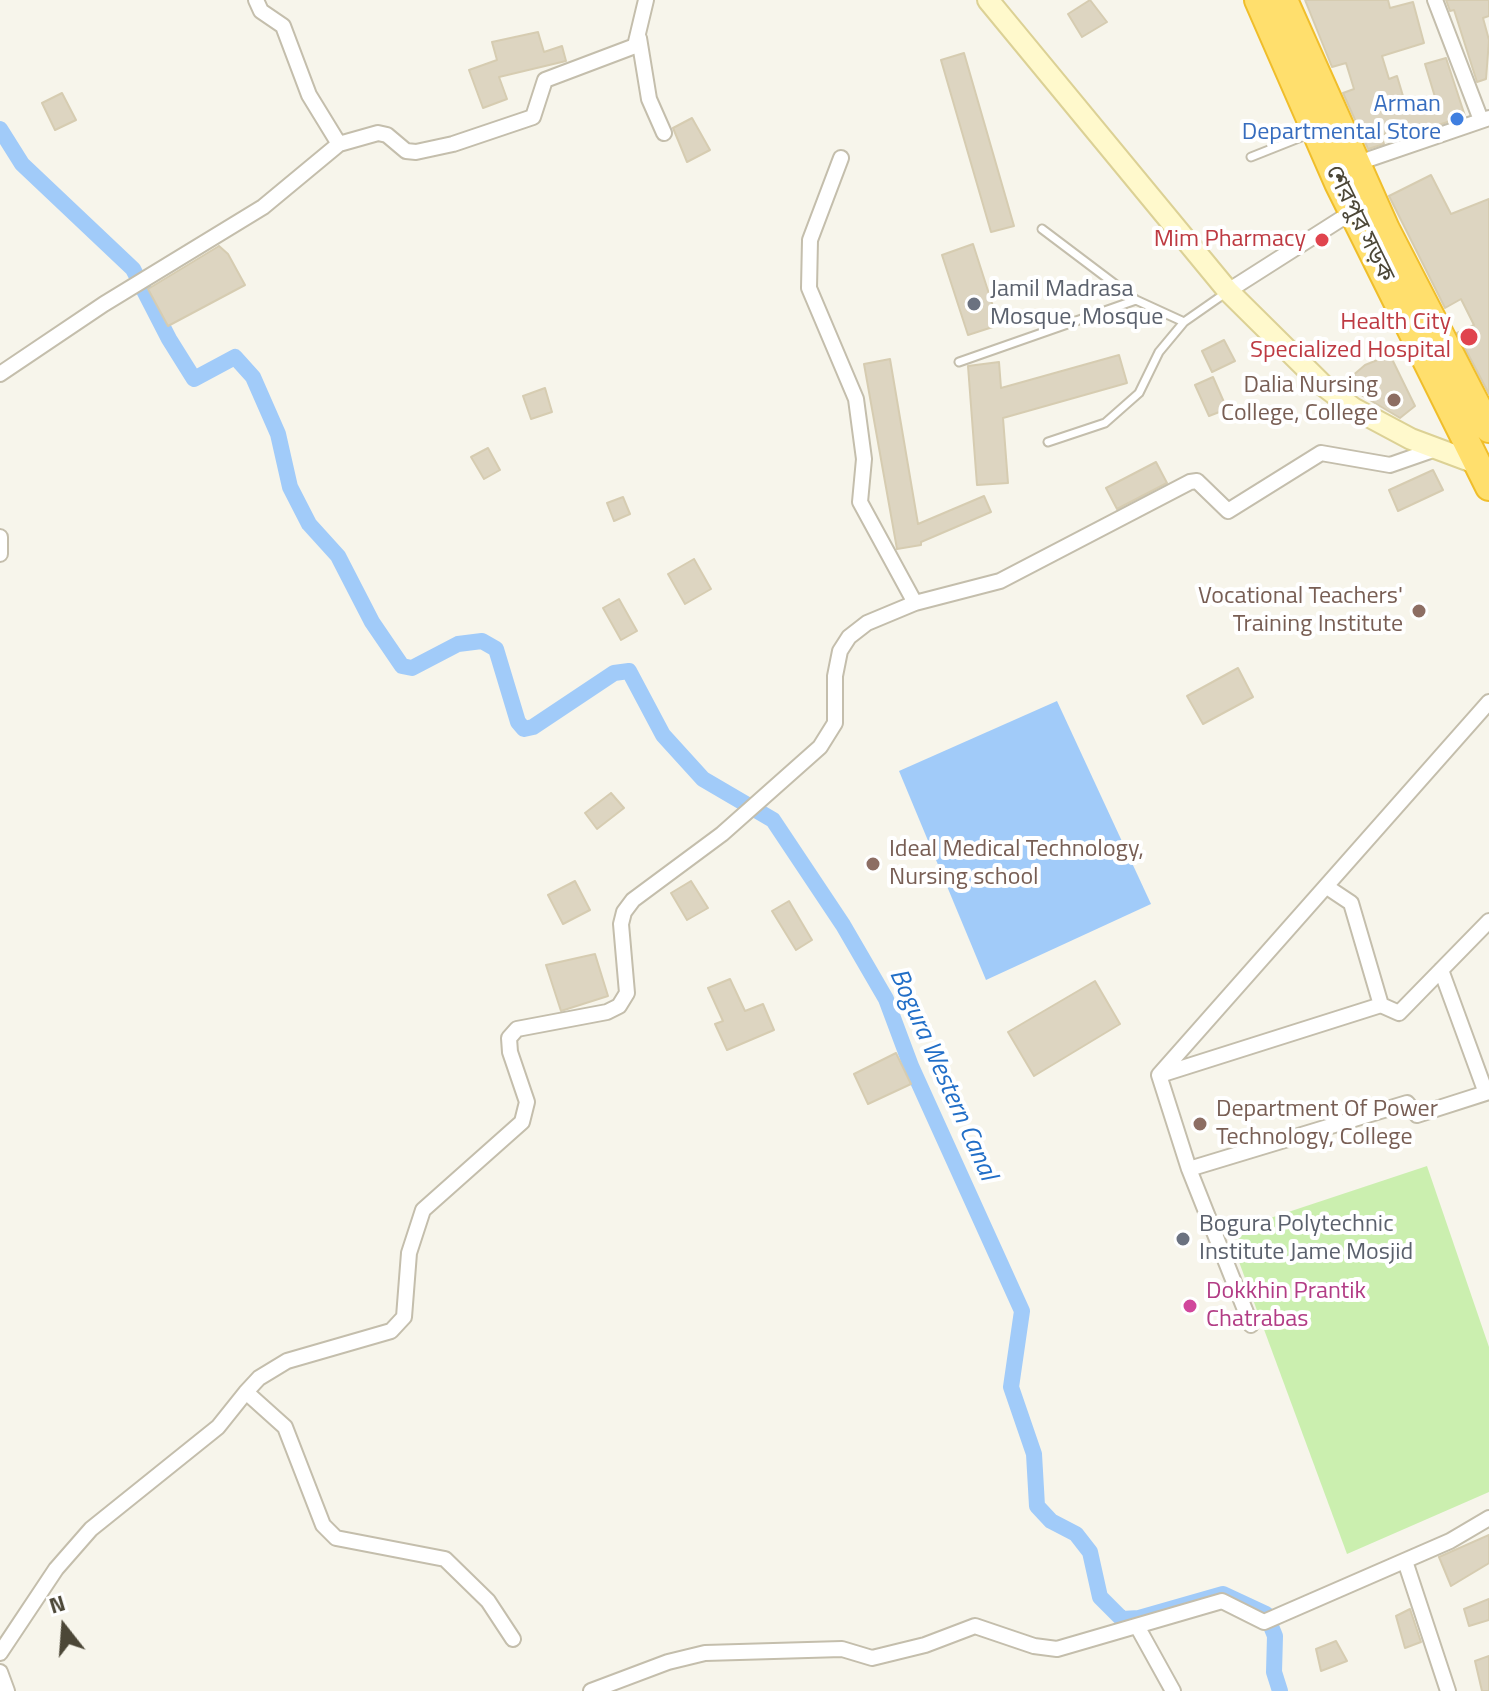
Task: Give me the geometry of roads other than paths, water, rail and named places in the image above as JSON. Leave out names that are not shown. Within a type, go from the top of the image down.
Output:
[{"type":"highway","name":"শেরপুর সড়ক","points":[[1258,0],[1352,212],[1484,476]]},
{"type":"highway","name":"শেরপুর সড়ক","points":[[1284,0],[1355,164],[1486,417]]},
{"type":"street","points":[[256,0],[261,11],[283,26],[309,95],[339,144]]},
{"type":"street","points":[[0,374],[127,290],[263,207],[339,144],[378,133],[387,135],[406,151],[416,152],[453,144],[520,122],[537,112],[545,80],[635,46],[646,0]]},
{"type":"street","points":[[988,0],[1228,291],[1343,401],[1484,476]]},
{"type":"street","points":[[1355,164],[1485,119],[1435,0]]},
{"type":"street","points":[[639,38],[649,99],[664,133]]},
{"type":"street","points":[[841,158],[810,240],[809,288],[856,399],[864,459],[860,502],[915,603]]},
{"type":"street","points":[[1228,291],[1352,212]]},
{"type":"street","points":[[0,1653],[56,1569],[91,1529],[218,1427],[259,1378],[287,1361],[391,1331],[404,1317],[409,1253],[423,1210],[522,1122],[527,1102],[509,1038],[517,1029],[607,1012],[619,1006],[627,993],[621,924],[624,912],[633,900],[722,834],[820,747],[835,723],[835,676],[840,651],[849,637],[867,623],[915,603],[1000,581],[1190,482],[1197,481],[1228,511],[1321,453],[1390,465],[1436,449]]},
{"type":"street","points":[[0,537],[0,554]]},
{"type":"street","points":[[1159,1075],[1489,702]]},
{"type":"street","points":[[1327,887],[1351,903],[1381,1005]]},
{"type":"street","points":[[1159,1075],[1381,1005],[1399,1013],[1489,921]]},
{"type":"street","points":[[1189,1169],[1407,1103],[1417,1115],[1488,1092],[1441,970]]},
{"type":"street","points":[[1159,1075],[1189,1169],[1251,1325]]},
{"type":"street","points":[[246,1392],[285,1427],[323,1525],[336,1538],[445,1559],[488,1601],[513,1639]]},
{"type":"street","points":[[591,1691],[668,1662],[705,1653],[842,1649],[872,1658],[925,1645],[975,1626],[1034,1646],[1057,1649],[1222,1601],[1264,1622],[1405,1561],[1489,1518]]},
{"type":"street","points":[[1405,1561],[1448,1691]]},
{"type":"street","points":[[1137,1626],[1173,1691]]},
{"type":"street","points":[[0,1672],[7,1691]]},
{"type":"lane","points":[[1251,157],[1315,132]]},
{"type":"lane","points":[[1042,229],[1136,300],[1184,322]]},
{"type":"lane","points":[[1048,442],[1105,423],[1139,393],[1159,352],[1184,322],[1228,291]]},
{"type":"lane","points":[[959,362],[1136,300]]},
{"type":"water","points":[[1057,701],[1151,904],[986,980],[899,771]]},
{"type":"waterway","name":"Bogura Western Canal","points":[[0,129],[22,164],[133,269],[169,339],[194,379],[235,357],[253,377],[278,434],[290,487],[309,524],[338,556],[372,622],[402,666],[412,668],[458,644],[482,641],[496,649],[518,722],[524,729],[533,727],[614,673],[629,671],[663,735],[703,779],[773,820],[843,925],[886,999],[911,1066],[1022,1311],[1011,1387],[1034,1454],[1037,1506],[1051,1521],[1076,1534],[1090,1552],[1100,1597],[1122,1619],[1139,1618],[1223,1594],[1266,1614],[1275,1636],[1274,1672],[1280,1691]]},
{"type":"place","name":"Arman Departmental Store","points":[[1457,119]]},
{"type":"place","name":"Mim Pharmacy","points":[[1322,240]]},
{"type":"place","name":"Jamil Madrasa Mosque, Mosque","points":[[974,304]]},
{"type":"place","name":"Health City Specialized Hospital","points":[[1469,337]]},
{"type":"place","name":"Dalia Nursing College, College","points":[[1394,400]]},
{"type":"place","name":"Vocational Teachers' Training Institute","points":[[1419,611]]},
{"type":"place","name":"Ideal Medical Technology, Nursing school","points":[[873,864]]},
{"type":"place","name":"Department Of Power Technology, College","points":[[1200,1124]]},
{"type":"place","name":"Bogura Polytechnic Institute Jame Mosjid","points":[[1183,1239]]},
{"type":"place","name":"Dokkhin Prantik Chatrabas","points":[[1190,1306]]}]
